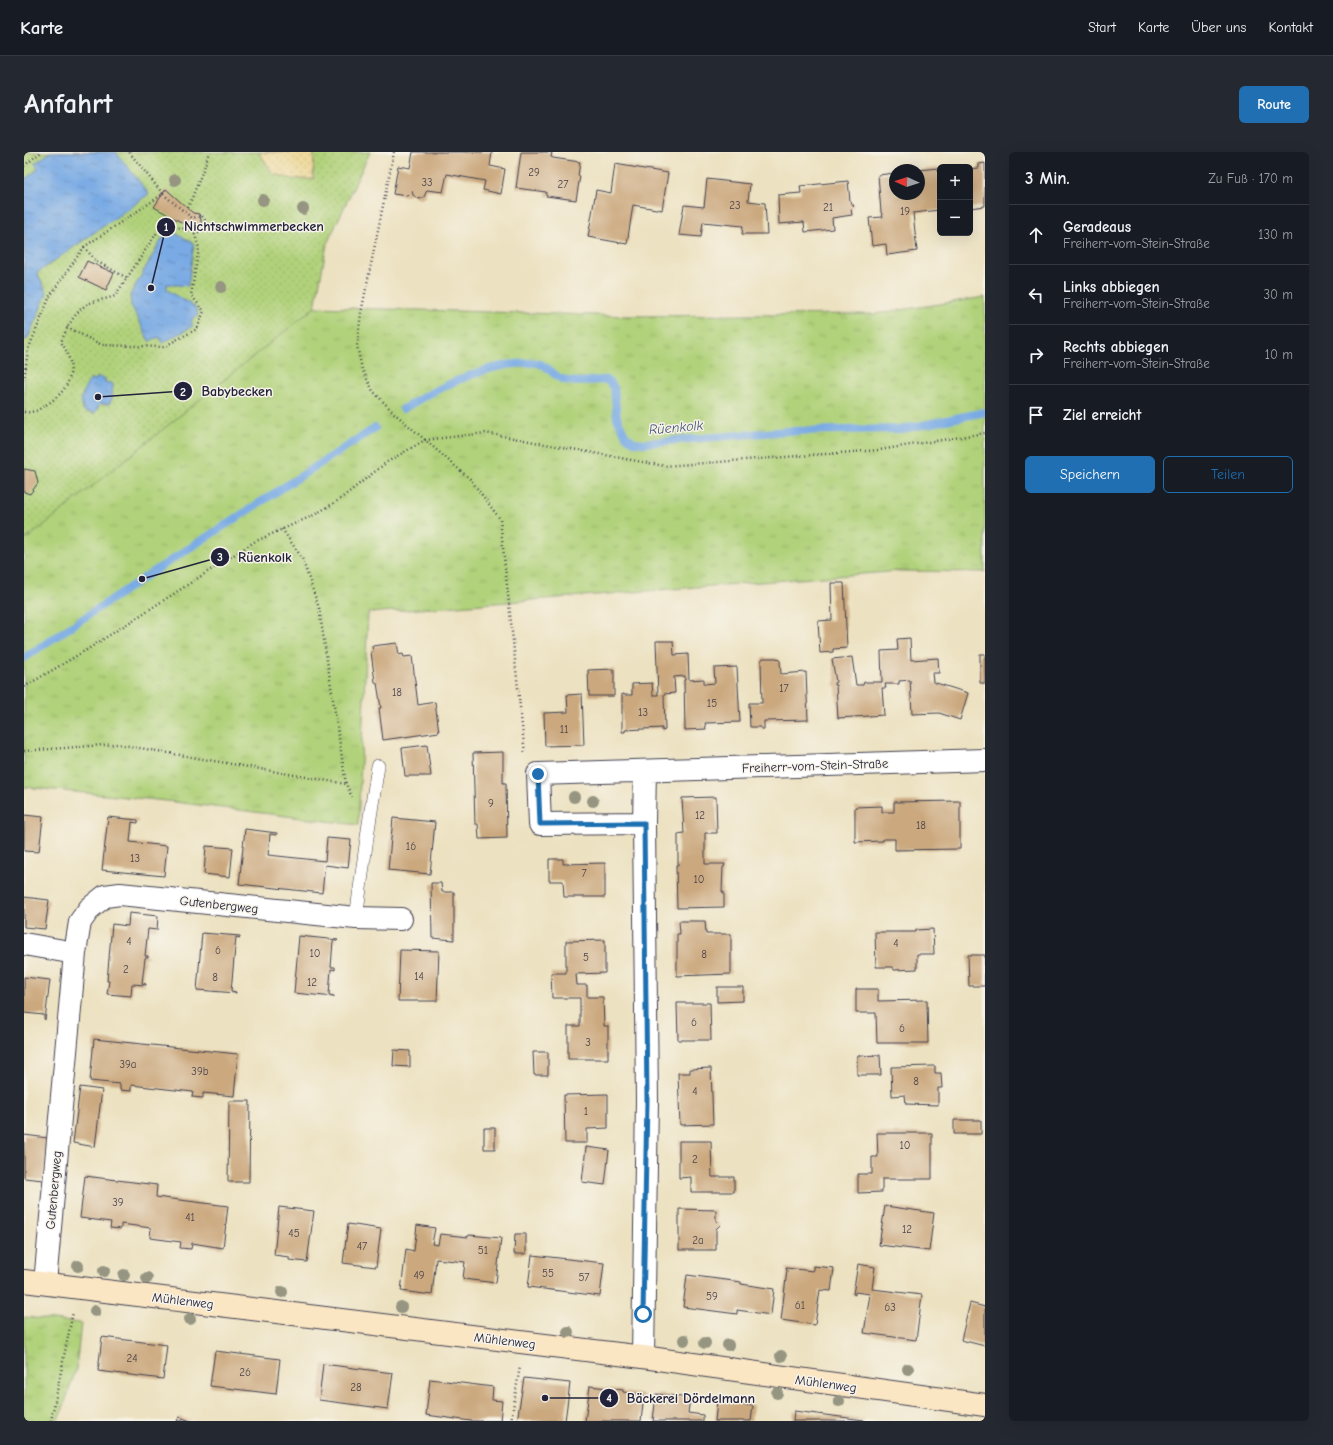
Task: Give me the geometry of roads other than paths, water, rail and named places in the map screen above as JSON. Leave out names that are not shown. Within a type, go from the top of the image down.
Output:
[{"type":"main road","name":"Mühlenweg","points":[[34,1282],[643,1357],[985,1405]]},
{"type":"street","name":"Freiherr-vom-Stein-Straße","points":[[644,823],[540,824],[538,774],[645,772],[985,760]]},
{"type":"street","points":[[643,1357],[647,1100],[644,823],[645,772]]},
{"type":"street","name":"Gutenbergweg","points":[[34,1282],[75,953],[80,922],[90,908],[105,896],[120,894],[356,918],[401,919]]},
{"type":"street","points":[[24,944],[75,953]]},
{"type":"lane","points":[[356,918],[378,766]]},
{"type":"water","points":[[51,152],[116,152],[149,194],[37,273],[47,293],[27,340],[24,339],[24,180],[38,169],[35,163]]},
{"type":"water","points":[[166,232],[180,235],[194,244],[188,286],[167,284],[167,290],[196,308],[198,315],[191,320],[193,326],[162,343],[159,337],[149,341],[131,305],[130,295]]},
{"type":"water","points":[[97,377],[105,379],[105,382],[113,384],[112,399],[109,404],[100,404],[94,414],[84,411],[82,407],[82,398],[88,383],[91,379],[96,380]]},
{"type":"waterway","name":"Rüenkolk","points":[[403,409],[447,385],[479,372],[511,364],[539,363],[560,378],[572,382],[608,380],[614,388],[617,418],[626,436],[634,442],[644,443],[788,431],[903,429],[985,412]]},
{"type":"waterway","name":"Rüenkolk","points":[[24,658],[142,579],[375,428]]},
{"type":"place","name":"Nichtschwimmerbecken","points":[[151,288]]},
{"type":"place","name":"Babybecken","points":[[98,397]]},
{"type":"place","name":"Rüenkolk","points":[[142,579]]},
{"type":"place","name":"Bäckerei Dördelmann","points":[[545,1398]]}]
